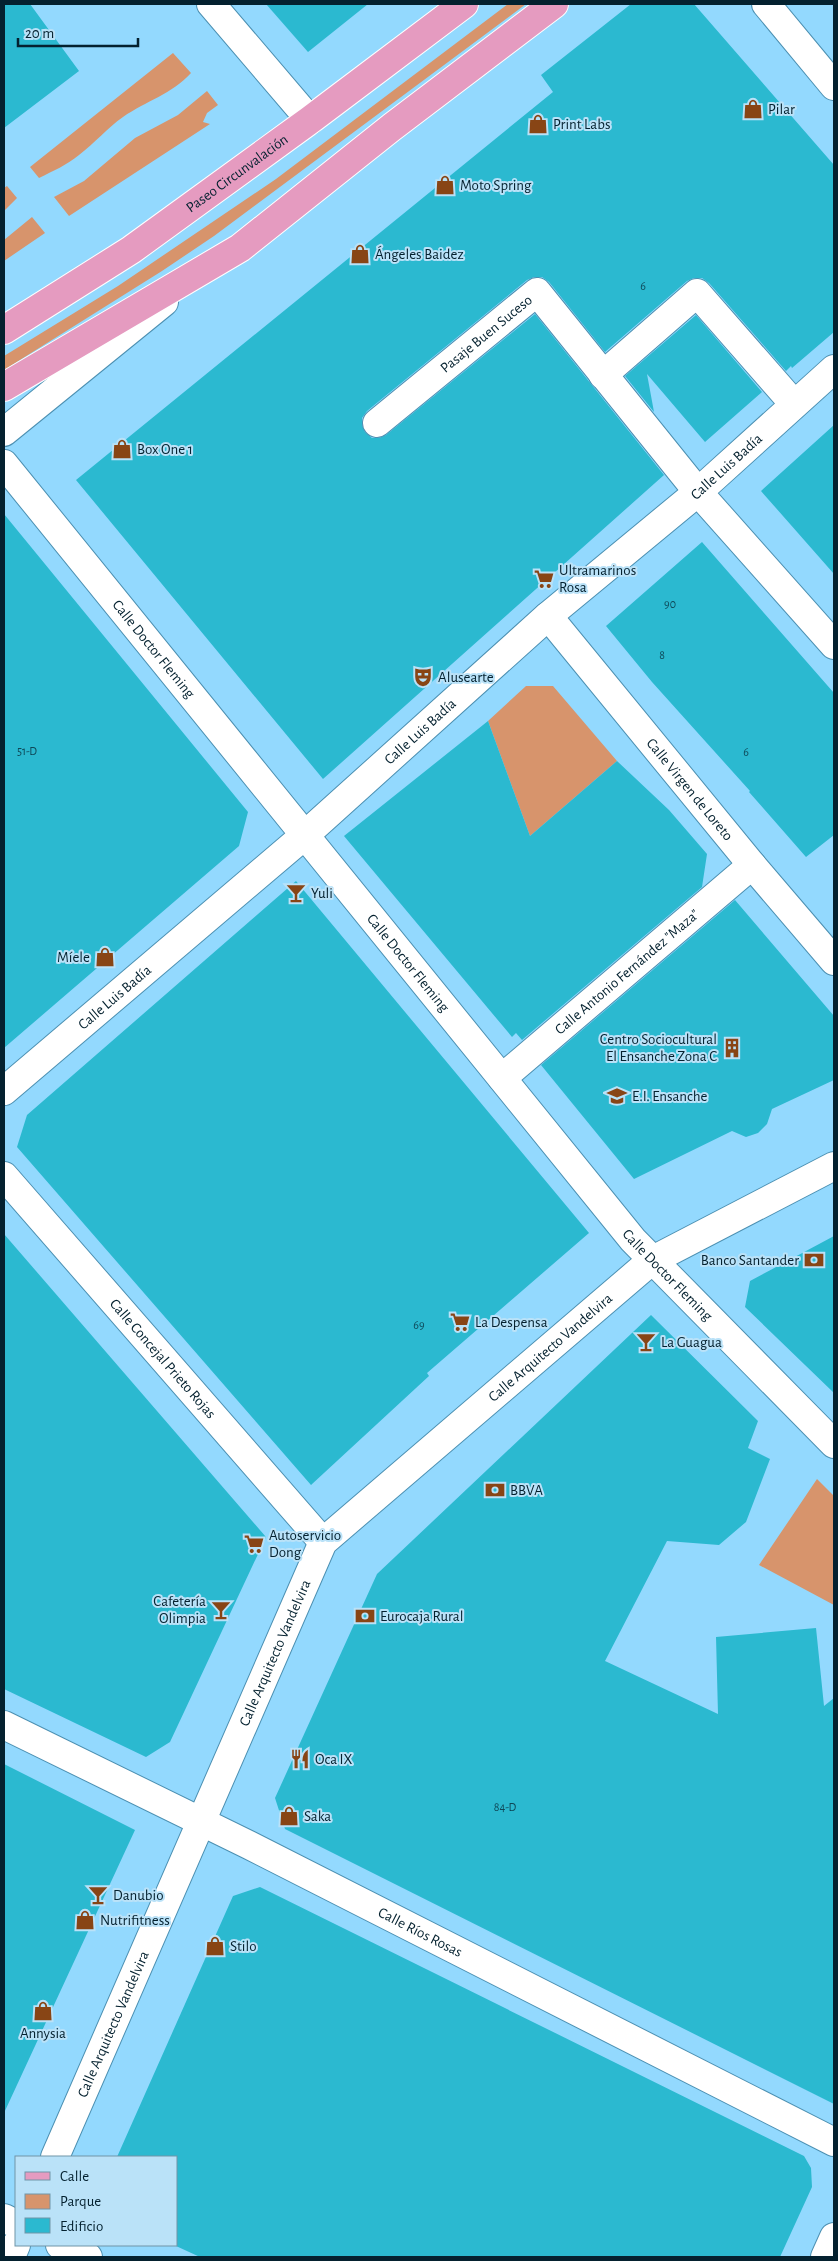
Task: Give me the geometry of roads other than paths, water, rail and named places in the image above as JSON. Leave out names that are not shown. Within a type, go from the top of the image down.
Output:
[{"type":"main road","name":"Paseo Circunvalación","points":[[4,330],[130,250],[310,120],[464,4]]},
{"type":"main road","points":[[4,387],[240,248],[392,127],[554,4]]},
{"type":"street","points":[[211,4],[310,120]]},
{"type":"street","points":[[766,4],[834,86]]},
{"type":"street","points":[[4,432],[190,281],[240,248]]},
{"type":"street","name":"Pasaje Buen Suceso","points":[[377,423],[537,292],[698,492],[834,645]]},
{"type":"street","points":[[603,375],[697,293],[794,404]]},
{"type":"street","name":"Calle Luis Badía","points":[[4,1091],[305,835],[548,616],[698,492],[834,369]]},
{"type":"street","name":"Calle Doctor Fleming","points":[[4,464],[651,1261],[834,1444]]},
{"type":"street","name":"Calle Virgen de Loreto","points":[[548,616],[752,865],[834,961]]},
{"type":"street","name":"Calle Antonio Fernández \"Maza\"","points":[[502,1078],[752,865]]},
{"type":"street","name":"Calle Arquitecto Vandelvira","points":[[55,2156],[322,1542],[651,1261],[834,1166]]},
{"type":"street","name":"Calle Concejal Prieto Rojas","points":[[4,1176],[322,1542]]},
{"type":"street","name":"Calle Ríos Rosas","points":[[4,1725],[202,1822],[834,2142]]},
{"type":"street","points":[[826,2257],[834,2237]]},
{"type":"street","points":[[62,2246],[88,2257]]},
{"type":"place","name":"Pilar","points":[[753,109]]},
{"type":"place","name":"Print Labs","points":[[538,124]]},
{"type":"place","name":"Moto Spring","points":[[445,185]]},
{"type":"place","name":"Ángeles Baidez","points":[[360,254]]},
{"type":"place","name":"Box One 1","points":[[122,449]]},
{"type":"place","name":"Ultramarinos Rosa","points":[[544,579]]},
{"type":"place","name":"Alusearte","points":[[423,677]]},
{"type":"place","name":"Yuli","points":[[296,893]]},
{"type":"place","name":"Míele","points":[[105,957]]},
{"type":"place","name":"Centro Sociocultural El Ensanche Zona C","points":[[732,1048]]},
{"type":"place","name":"E.I. Ensanche","points":[[617,1096]]},
{"type":"place","name":"Banco Santander","points":[[814,1260]]},
{"type":"place","name":"La Despensa","points":[[460,1322]]},
{"type":"place","name":"La Guagua","points":[[646,1342]]},
{"type":"place","name":"BBVA","points":[[495,1490]]},
{"type":"place","name":"Autoservicio Dong","points":[[254,1544]]},
{"type":"place","name":"Cafetería Olimpia","points":[[221,1610]]},
{"type":"place","name":"Eurocaja Rural","points":[[365,1616]]},
{"type":"place","name":"Oca IX","points":[[300,1759]]},
{"type":"place","name":"Saka","points":[[289,1816]]},
{"type":"place","name":"Danubio","points":[[98,1895]]},
{"type":"place","name":"Nutrifitness","points":[[85,1920]]},
{"type":"place","name":"Stilo","points":[[215,1946]]},
{"type":"place","name":"Annysia","points":[[43,2011]]}]
